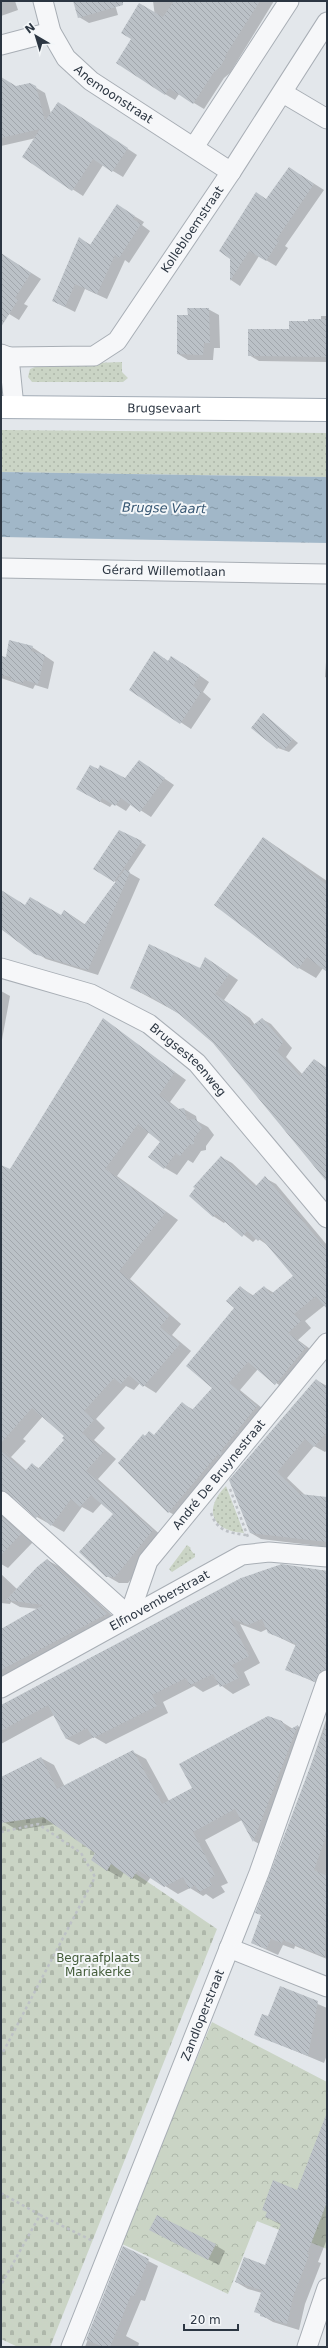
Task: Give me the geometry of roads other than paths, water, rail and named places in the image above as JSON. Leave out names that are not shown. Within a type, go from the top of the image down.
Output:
[{"type":"main road","name":"Brugsevaart","points":[[8,407],[327,410]]},
{"type":"street","name":"Anemoonstraat","points":[[43,1],[51,32],[66,58],[91,81],[231,172]]},
{"type":"street","points":[[194,147],[289,1]]},
{"type":"street","name":"Kollebloemstraat","points":[[5,356],[94,356],[117,341],[284,92],[327,22]]},
{"type":"street","points":[[1,45],[51,32]]},
{"type":"street","points":[[284,92],[327,120]]},
{"type":"street","points":[[5,356],[8,407]]},
{"type":"street","name":"Gérard Willemotlaan","points":[[1,568],[327,574]]},
{"type":"street","name":"Brugsesteenweg","points":[[1,968],[90,994],[149,1024],[197,1063],[327,1218]]},
{"type":"street","name":"André De Bruynestraat","points":[[129,1616],[148,1561],[327,1343]]},
{"type":"street","points":[[1,1501],[129,1616]]},
{"type":"street","name":"Elfnovemberstraat","points":[[1,1688],[242,1555],[269,1552],[327,1557]]},
{"type":"street","name":"Zandloperstraat","points":[[71,2347],[259,1873],[327,1680]]},
{"type":"street","points":[[229,1948],[327,1987]]},
{"type":"street","points":[[307,2347],[327,2288]]},
{"type":"water","name":"Brugse Vaart","points":[[1,472],[327,477],[327,543],[1,537]]},
{"type":"park label","name":"Begraafplaats Mariakerke","points":[[98,1965]]}]
